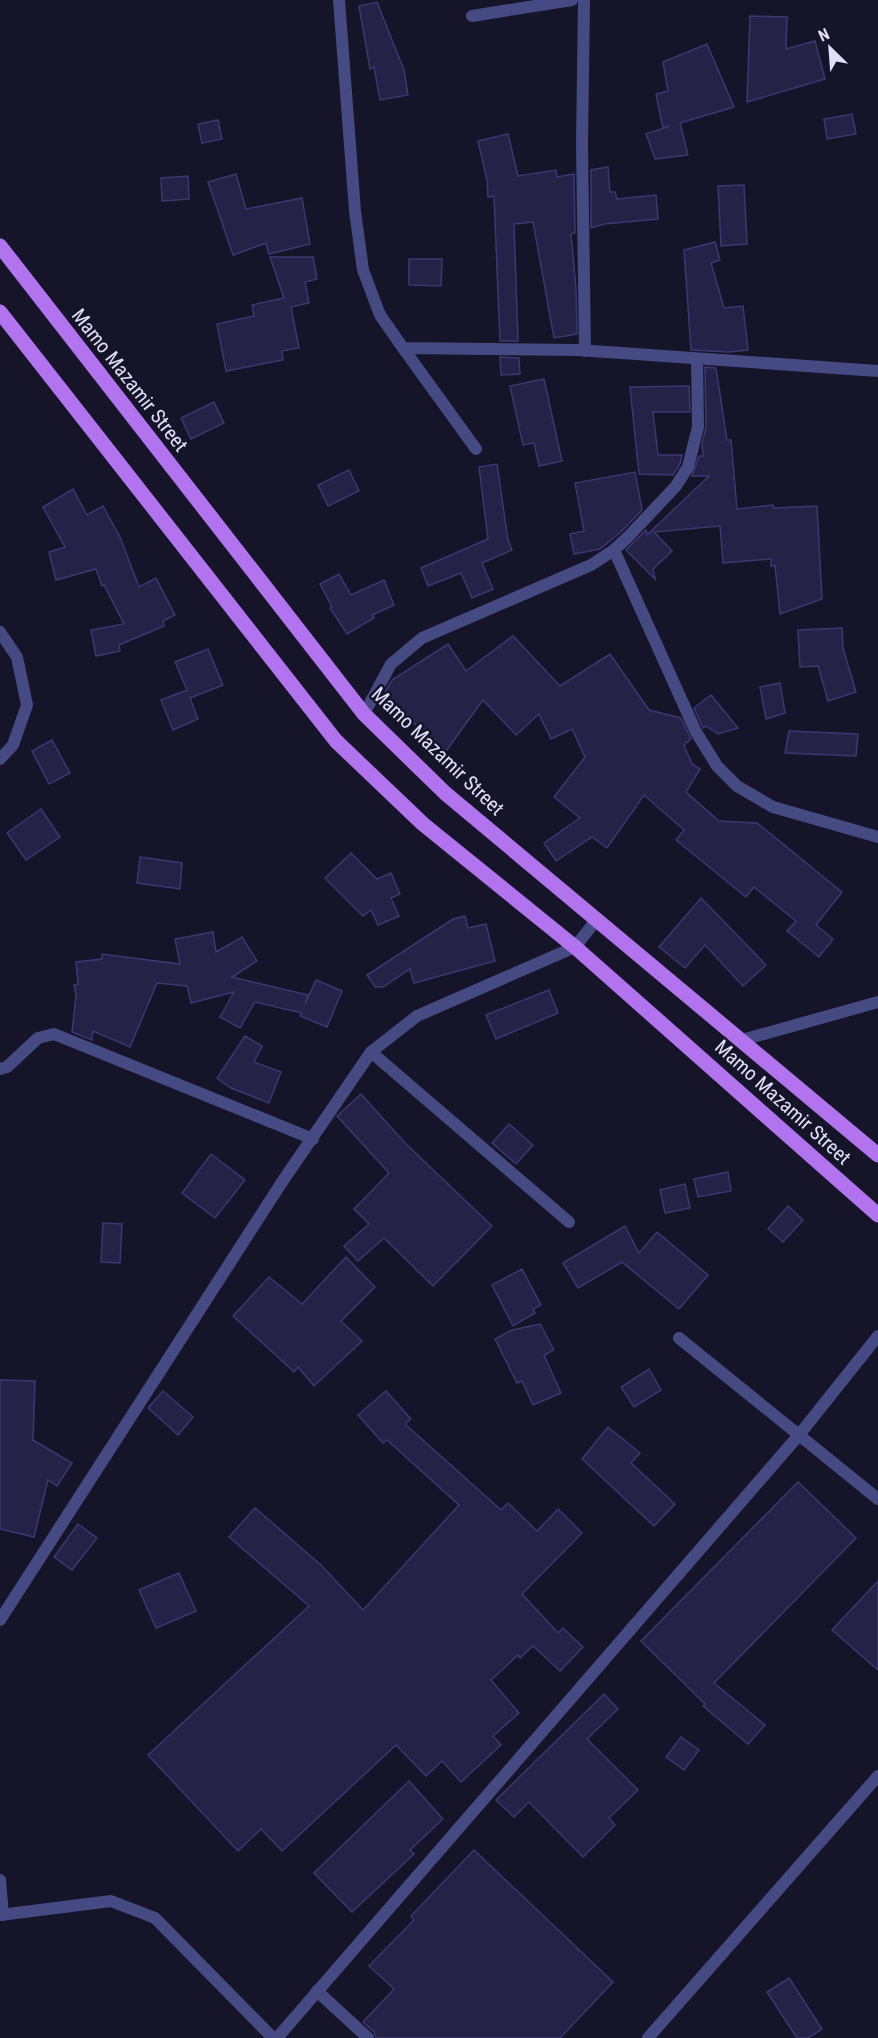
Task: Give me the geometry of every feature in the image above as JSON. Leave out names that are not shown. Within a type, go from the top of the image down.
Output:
[{"type":"main road","name":"Mamo Mazamir Street","points":[[0,246],[364,714],[445,793],[878,1155]]},
{"type":"main road","name":"Mamo Mazamir Street","points":[[0,312],[336,741],[423,824],[575,947],[878,1215]]},
{"type":"street","points":[[339,0],[355,211],[363,270],[380,315],[476,448]]},
{"type":"street","points":[[472,16],[572,0]]},
{"type":"street","points":[[584,0],[582,144],[585,351]]},
{"type":"street","points":[[403,348],[585,351],[878,371]]},
{"type":"street","points":[[364,714],[392,664],[422,638],[581,569],[614,550],[676,486],[688,467],[698,427],[697,359]]},
{"type":"street","points":[[614,550],[696,732],[717,766],[737,786],[774,807],[878,837]]},
{"type":"street","points":[[0,632],[17,657],[27,705],[12,745],[0,759]]},
{"type":"street","points":[[0,1620],[282,1182],[371,1052],[417,1016],[575,947],[597,919]]},
{"type":"street","points":[[742,1040],[878,1002]]},
{"type":"street","points":[[0,1069],[8,1067],[38,1038],[54,1034],[313,1139]]},
{"type":"street","points":[[371,1052],[569,1222]]},
{"type":"street","points":[[0,1880],[2,1915],[111,1901],[155,1918],[275,2038],[799,1435],[878,1336]]},
{"type":"street","points":[[679,1338],[878,1499]]},
{"type":"street","points":[[648,2038],[878,1776]]},
{"type":"street","points":[[317,1991],[368,2038]]},
{"type":"building","points":[[377,2],[404,70],[408,95],[380,100],[374,67],[370,69],[359,6]]},
{"type":"building","points":[[750,16],[787,17],[786,49],[815,41],[825,79],[747,102]]},
{"type":"building","points":[[707,44],[734,107],[680,123],[688,155],[655,159],[646,134],[670,126],[663,128],[656,94],[668,91],[663,62]]},
{"type":"building","points":[[852,114],[856,134],[827,139],[824,119]]},
{"type":"building","points":[[218,120],[222,139],[202,143],[198,124]]},
{"type":"building","points":[[508,134],[518,176],[556,170],[557,177],[574,174],[575,233],[571,234],[577,334],[554,338],[533,222],[514,224],[518,341],[500,341],[494,196],[488,197],[487,180],[478,141]]},
{"type":"building","points":[[608,167],[610,192],[615,192],[617,199],[656,195],[658,219],[604,224],[591,228],[591,170]]},
{"type":"building","points":[[236,174],[246,209],[302,198],[310,244],[269,254],[266,243],[233,255],[208,182]]},
{"type":"building","points":[[188,176],[189,199],[162,201],[161,178]]},
{"type":"building","points":[[744,185],[747,244],[721,246],[718,186]]},
{"type":"building","points":[[715,242],[720,260],[711,263],[724,308],[743,306],[748,350],[729,352],[691,350],[684,250]]},
{"type":"building","points":[[270,257],[313,257],[317,279],[305,282],[309,303],[291,307],[299,348],[282,351],[283,360],[226,371],[217,324],[254,316],[252,305],[284,298]]},
{"type":"building","points":[[409,259],[442,259],[441,286],[409,285]]},
{"type":"building","points":[[500,357],[519,358],[520,374],[501,375]]},
{"type":"building","points":[[705,367],[716,368],[727,440],[731,440],[737,509],[773,505],[773,508],[817,506],[822,599],[780,614],[775,566],[771,566],[771,559],[723,563],[720,526],[654,532],[672,551],[653,569],[655,579],[626,550],[646,530],[647,535],[709,476],[692,476],[699,456],[703,456],[702,444],[706,427]]},
{"type":"building","points":[[544,379],[562,461],[539,466],[534,443],[523,445],[510,386]]},
{"type":"building","points":[[689,386],[690,412],[653,412],[658,455],[682,455],[680,464],[673,475],[639,474],[630,387]]},
{"type":"building","points":[[214,402],[224,423],[191,439],[181,418]]},
{"type":"building","points":[[497,464],[508,540],[512,550],[482,563],[493,589],[472,598],[461,573],[428,586],[421,568],[488,539],[479,467]]},
{"type":"building","points":[[349,470],[359,491],[328,506],[318,485]]},
{"type":"building","points":[[635,472],[642,510],[600,549],[574,554],[570,534],[584,531],[575,483]]},
{"type":"building","points":[[73,489],[87,515],[103,506],[120,537],[139,587],[156,578],[175,615],[163,621],[164,626],[119,645],[120,651],[96,656],[91,630],[124,624],[104,585],[102,586],[96,569],[56,580],[49,552],[65,547],[43,507]]},
{"type":"building","points":[[339,574],[351,595],[384,580],[394,605],[372,615],[374,618],[347,634],[330,608],[332,607],[320,584]]},
{"type":"building","points":[[842,628],[843,648],[856,692],[828,701],[818,666],[800,667],[798,630]]},
{"type":"building","points":[[513,636],[560,686],[610,654],[649,710],[681,718],[691,739],[684,745],[692,764],[700,769],[686,792],[719,821],[757,823],[842,892],[816,925],[833,939],[819,957],[787,931],[796,921],[754,887],[746,897],[676,840],[684,830],[644,795],[607,848],[592,837],[556,861],[544,843],[580,818],[554,797],[585,757],[572,729],[551,739],[539,714],[516,735],[483,700],[443,755],[401,709],[391,715],[381,699],[392,680],[448,644],[466,671]]},
{"type":"building","points":[[208,649],[223,685],[190,698],[198,719],[173,730],[161,700],[187,690],[175,662]]},
{"type":"building","points":[[780,683],[785,713],[766,719],[760,687]]},
{"type":"building","points":[[711,695],[738,728],[718,734],[706,726],[703,728],[694,708]]},
{"type":"building","points":[[789,731],[858,734],[856,756],[785,753]]},
{"type":"building","points":[[52,740],[70,773],[49,784],[32,751]]},
{"type":"building","points":[[41,809],[60,837],[26,860],[7,833]]},
{"type":"building","points":[[351,853],[377,879],[391,873],[400,894],[391,898],[399,916],[378,925],[371,910],[363,916],[325,878]]},
{"type":"building","points":[[140,857],[182,863],[180,889],[137,883]]},
{"type":"building","points":[[701,898],[766,965],[743,986],[705,945],[685,968],[659,947]]},
{"type":"building","points":[[465,916],[468,928],[486,924],[495,961],[414,983],[410,969],[383,987],[375,987],[367,975],[453,919]]},
{"type":"building","points":[[213,932],[216,952],[242,937],[257,961],[232,977],[308,995],[305,1004],[316,980],[342,991],[327,1027],[300,1016],[302,1013],[255,1002],[240,1028],[220,1017],[234,992],[191,1003],[187,986],[157,983],[130,1047],[93,1031],[92,1040],[72,1032],[76,995],[74,985],[78,984],[76,962],[102,959],[102,954],[180,964],[175,939]]},
{"type":"building","points":[[549,990],[558,1013],[496,1039],[486,1015]]},
{"type":"building","points":[[245,1036],[262,1046],[254,1062],[281,1072],[269,1103],[231,1088],[217,1078]]},
{"type":"building","points":[[361,1094],[406,1144],[492,1226],[433,1286],[384,1238],[358,1261],[344,1246],[369,1224],[354,1209],[389,1173],[337,1116]]},
{"type":"building","points":[[509,1124],[533,1145],[516,1164],[492,1143]]},
{"type":"building","points":[[211,1154],[245,1180],[215,1218],[182,1193]]},
{"type":"building","points":[[728,1172],[731,1191],[698,1197],[694,1179]]},
{"type":"building","points":[[685,1184],[690,1208],[665,1213],[660,1190]]},
{"type":"building","points":[[788,1206],[803,1220],[783,1242],[768,1229]]},
{"type":"building","points":[[103,1223],[122,1224],[120,1263],[101,1262]]},
{"type":"building","points":[[625,1226],[639,1253],[657,1232],[708,1275],[679,1309],[622,1262],[578,1288],[563,1263]]},
{"type":"building","points":[[346,1257],[375,1287],[341,1321],[362,1341],[314,1386],[298,1367],[294,1372],[233,1316],[269,1277],[302,1304]]},
{"type":"building","points":[[522,1269],[541,1305],[533,1309],[535,1313],[513,1326],[492,1285]]},
{"type":"building","points":[[540,1324],[554,1350],[544,1355],[561,1393],[533,1405],[522,1381],[517,1383],[495,1339],[512,1330]]},
{"type":"building","points":[[649,1369],[661,1390],[634,1407],[621,1387]]},
{"type":"building","points":[[0,1380],[35,1381],[33,1440],[72,1463],[57,1486],[48,1480],[34,1537],[0,1529]]},
{"type":"building","points":[[163,1391],[193,1417],[178,1435],[148,1408]]},
{"type":"building","points":[[386,1391],[411,1419],[405,1424],[501,1510],[508,1503],[537,1531],[558,1509],[582,1533],[522,1594],[558,1633],[563,1628],[583,1647],[560,1671],[533,1646],[520,1658],[518,1655],[491,1680],[519,1713],[493,1736],[501,1745],[461,1782],[442,1761],[426,1776],[396,1745],[282,1851],[261,1829],[238,1851],[148,1755],[309,1606],[229,1537],[255,1508],[321,1565],[363,1610],[459,1505],[387,1440],[383,1443],[358,1415]]},
{"type":"building","points":[[608,1427],[640,1453],[631,1463],[675,1504],[654,1526],[582,1459]]},
{"type":"building","points":[[798,1482],[856,1538],[714,1683],[765,1725],[748,1744],[703,1706],[705,1704],[641,1641]]},
{"type":"building","points":[[78,1524],[97,1538],[72,1570],[54,1557]]},
{"type":"building","points":[[179,1573],[196,1611],[156,1628],[139,1590]]},
{"type":"building","points":[[878,1581],[878,1670],[832,1630]]},
{"type":"building","points":[[604,1694],[618,1709],[587,1739],[638,1790],[609,1818],[615,1825],[583,1857],[529,1802],[514,1817],[496,1800]]},
{"type":"building","points":[[681,1737],[699,1750],[684,1770],[666,1757]]},
{"type":"building","points":[[409,1781],[443,1819],[410,1850],[414,1854],[352,1912],[314,1873]]},
{"type":"building","points":[[474,1850],[613,1982],[560,2038],[376,2038],[374,2032],[363,2022],[394,1989],[369,1966],[414,1920],[411,1916]]},
{"type":"building","points":[[789,1978],[822,2029],[808,2038],[797,2038],[767,1992]]}]
